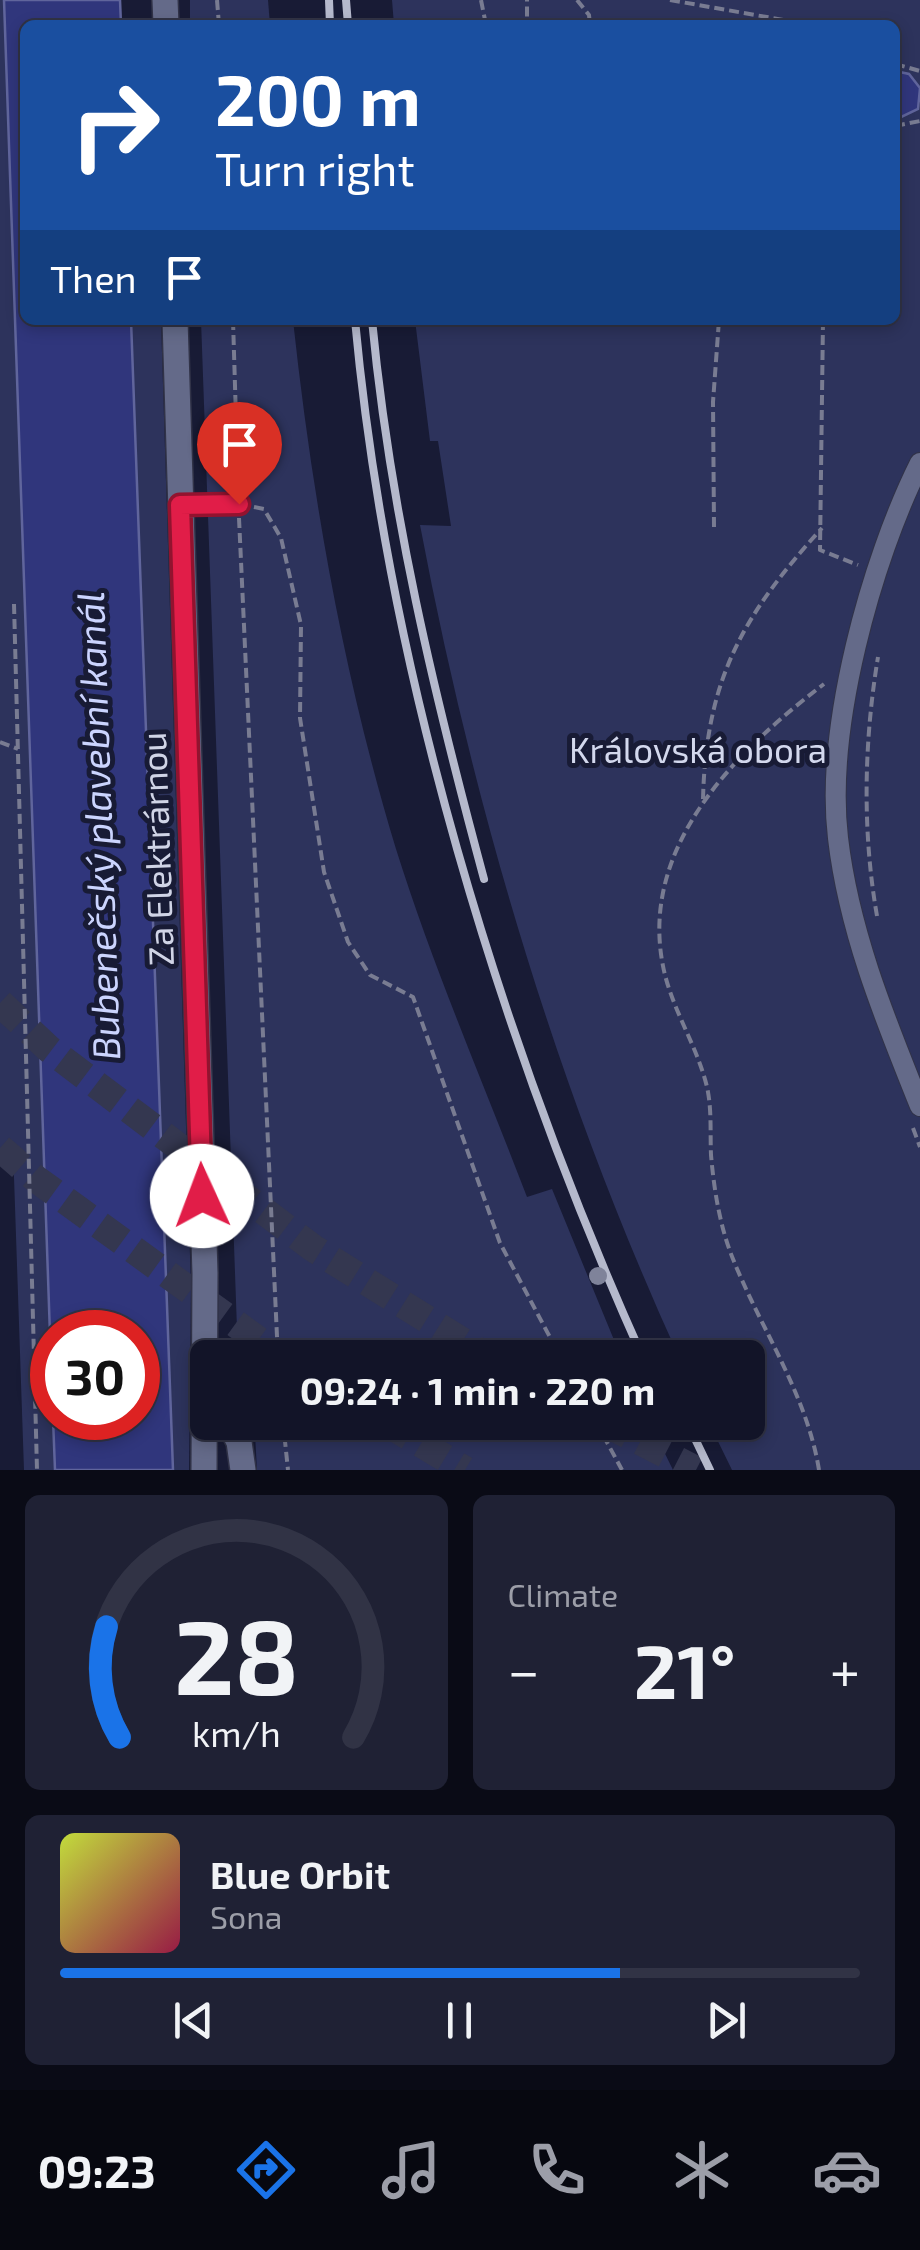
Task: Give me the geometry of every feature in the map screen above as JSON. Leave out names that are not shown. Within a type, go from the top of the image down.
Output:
[{"type":"street","name":"Za Elektrárnou","points":[[175,325],[206,1340]]},
{"type":"street","points":[[920,463],[905,493],[850,665],[839,758],[838,836],[862,957],[920,1106]]},
{"type":"street","name":"Za Elektrárnou","points":[[204,1470],[205,1440]]},
{"type":"street","points":[[238,1440],[243,1470]]},
{"type":"lane","points":[[180,505],[239,504]]},
{"type":"path","points":[[670,0],[785,20]]},
{"type":"path","points":[[763,16],[763,20]]},
{"type":"path","points":[[233,325],[277,1340]]},
{"type":"path","points":[[714,527],[713,402],[718,325]]},
{"type":"path","points":[[824,325],[820,550],[878,572]]},
{"type":"path","points":[[239,504],[264,509],[282,538],[302,624],[300,718],[324,872],[348,942],[370,975],[413,997],[500,1243],[551,1340]]},
{"type":"path","points":[[703,800],[711,717],[734,645],[780,574],[822,528]]},
{"type":"path","points":[[14,604],[37,1470]]},
{"type":"path","points":[[878,918],[868,868],[867,820],[870,703],[879,651]]},
{"type":"path","points":[[820,1470],[792,1386],[732,1258],[716,1194],[707,1090],[662,963],[659,926],[664,889],[703,800],[745,750],[850,665]]},
{"type":"path","points":[[0,742],[18,749]]},
{"type":"path","points":[[285,1440],[288,1470]]},
{"type":"path","points":[[606,1440],[622,1470]]},
{"type":"green space","points":[[0,0],[4,0],[49,1310],[30,1310],[30,1440],[54,1440],[55,1470],[24,1470],[13,1148],[0,1160]]},
{"type":"green space","points":[[190,0],[268,0],[270,20],[190,20]]},
{"type":"green space","points":[[392,0],[920,0],[920,88],[900,72],[900,20],[394,20]]},
{"type":"green space","name":"Královská obora","points":[[920,103],[920,1470],[732,1470],[717,1440],[765,1440],[765,1340],[672,1340],[635,1257],[558,1053],[524,949],[466,738],[420,525],[451,526],[438,441],[430,441],[416,325],[900,325],[900,117],[918,109]]},
{"type":"green space","points":[[131,325],[161,325],[191,1288],[189,1470],[173,1470]]},
{"type":"green space","points":[[201,325],[294,325],[332,587],[361,719],[396,849],[442,981],[527,1197],[552,1189],[614,1340],[237,1340]]},
{"type":"green space","points":[[255,1440],[658,1440],[673,1470],[257,1470]]},
{"type":"water","name":"Bubenečský plavební kanál","points":[[4,0],[120,0],[121,20],[20,20],[20,325],[131,325],[173,1470],[55,1470],[54,1440],[160,1440],[160,1310],[49,1310]]},
{"type":"water","points":[[900,72],[909,74],[920,88],[918,109],[900,118]]},
{"type":"tunnel","points":[[0,1003],[49,1049],[313,1248],[460,1340]]},
{"type":"tunnel","points":[[0,1148],[36,1179],[258,1340]]},
{"type":"tunnel","points":[[415,1440],[465,1470]]},
{"type":"tunnel","points":[[638,1440],[696,1470]]},
{"type":"railway","points":[[329,0],[330,20]]},
{"type":"railway","points":[[346,0],[348,20]]},
{"type":"railway","points":[[356,325],[393,584],[457,850],[542,1110],[635,1340]]},
{"type":"railway","points":[[373,325],[390,462],[416,602],[484,879]]},
{"type":"railway","points":[[696,1440],[710,1470]]},
{"type":"route","points":[[202,1196],[180,505],[239,504]]}]
